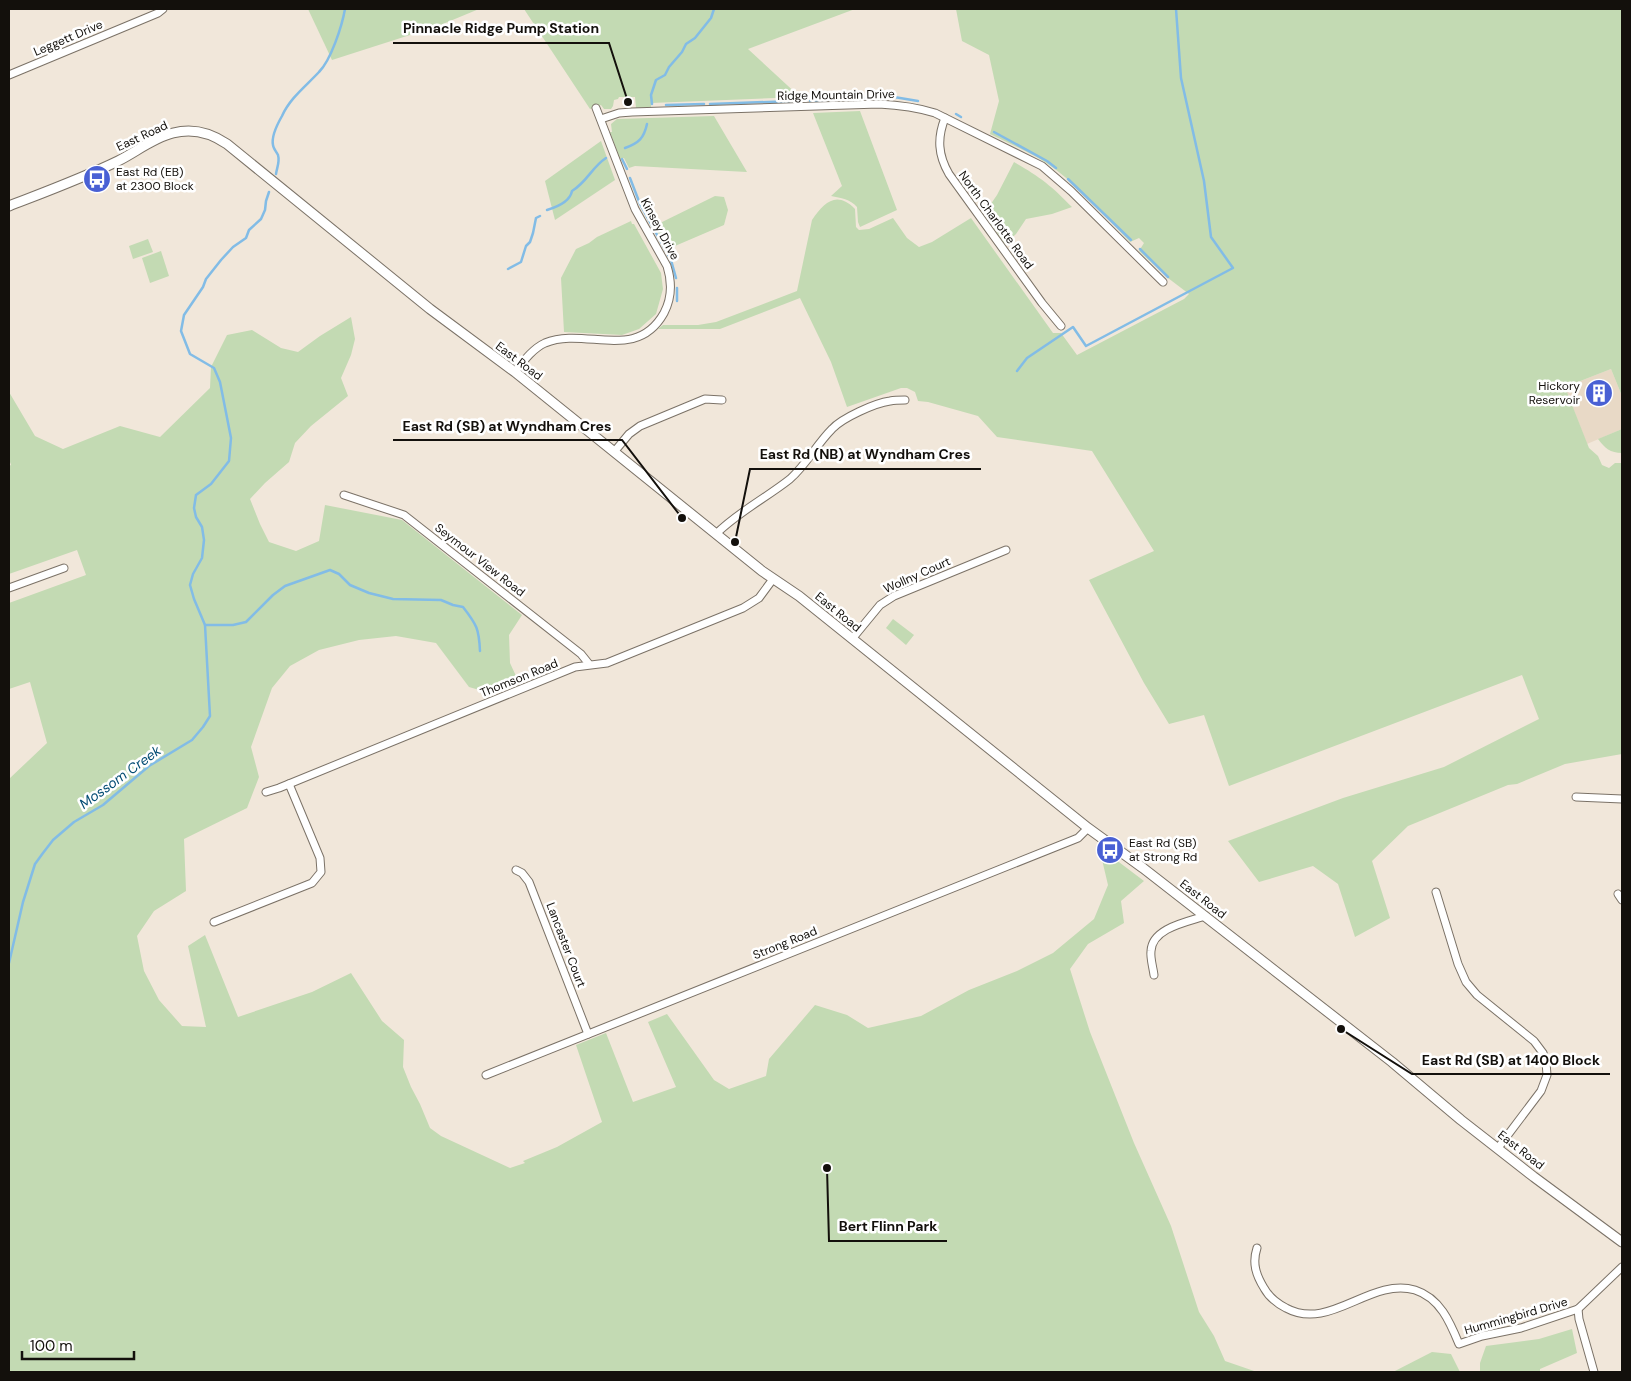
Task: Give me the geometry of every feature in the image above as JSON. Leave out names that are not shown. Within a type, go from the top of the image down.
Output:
[{"type":"main road","name":"East Road","points":[[9,206],[119,160],[172,134],[194,132],[207,134],[223,141],[430,309],[515,372],[773,579],[799,596],[1088,828],[1205,916],[1392,1062],[1534,1177],[1622,1242]]},
{"type":"street","name":"Leggett Drive","points":[[9,75],[163,9]]},
{"type":"street","name":"Ridge Mountain Drive","points":[[601,119],[618,113],[880,104],[908,106],[928,111],[1042,166],[1071,191],[1163,282]]},
{"type":"street","name":"Kinsey Drive","points":[[515,372],[532,352],[554,340],[569,339],[613,342],[638,336],[654,327],[668,304],[671,289],[667,266],[635,209],[596,108]]},
{"type":"street","name":"North Charlotte Road","points":[[945,118],[939,141],[941,158],[949,174],[1042,304],[1061,326]]},
{"type":"street","points":[[614,452],[629,434],[640,426],[705,399],[722,400]]},
{"type":"street","points":[[716,534],[800,470],[839,422],[854,414],[889,401],[905,400]]},
{"type":"street","name":"Seymour View Road","points":[[344,495],[404,514],[581,654],[589,664]]},
{"type":"street","name":"Wollny Court","points":[[852,639],[880,605],[894,596],[1006,550]]},
{"type":"street","points":[[9,588],[64,568]]},
{"type":"street","name":"Thomson Road","points":[[266,792],[574,667],[607,663],[744,608],[758,598],[773,579]]},
{"type":"street","points":[[214,922],[312,883],[321,872],[320,858],[289,784]]},
{"type":"street","points":[[1576,796],[1622,798]]},
{"type":"street","name":"Strong Road","points":[[486,1075],[1078,838],[1088,828]]},
{"type":"street","name":"Lancaster Court","points":[[516,870],[522,873],[529,882],[588,1034]]},
{"type":"street","points":[[1436,892],[1458,964],[1466,982],[1477,995],[1534,1041],[1546,1062],[1547,1075],[1541,1091],[1498,1148]]},
{"type":"street","points":[[1154,975],[1151,951],[1154,940],[1161,932],[1205,916]]},
{"type":"street","name":"Hummingbird Drive","points":[[1257,1248],[1254,1256],[1254,1265],[1260,1281],[1272,1299],[1288,1310],[1303,1314],[1319,1314],[1385,1289],[1410,1289],[1424,1294],[1440,1307],[1447,1317],[1459,1344],[1482,1336],[1521,1328],[1578,1309],[1622,1267]]},
{"type":"street","points":[[1578,1309],[1594,1372]]},
{"type":"shaded area","points":[[1611,369],[1622,396],[1622,429],[1587,444],[1565,387]]},
{"type":"green space","points":[[308,9],[479,9],[438,26],[332,60]]},
{"type":"green space","points":[[524,9],[855,9],[748,49],[800,97],[651,103],[651,108],[636,108],[635,97],[619,97],[614,100],[611,109],[604,109],[601,105],[590,109]]},
{"type":"green space","points":[[956,9],[1622,9],[1622,396],[1611,369],[1565,387],[1589,448],[1598,456],[1602,465],[1609,468],[1615,463],[1622,463],[1622,754],[1565,764],[1408,826],[1372,861],[1390,918],[1355,937],[1338,884],[1313,866],[1259,882],[1228,841],[1343,798],[1444,767],[1539,719],[1522,675],[1229,786],[1204,715],[1169,724],[1144,683],[1089,580],[1154,551],[1092,451],[997,437],[978,416],[918,401],[915,392],[907,388],[901,388],[847,407],[831,362],[800,298],[720,329],[658,329],[663,325],[698,325],[716,322],[797,291],[812,220],[821,208],[836,200],[842,200],[855,209],[856,227],[859,230],[869,229],[893,218],[907,238],[919,247],[932,242],[971,218],[1053,333],[1061,333],[1077,355],[1184,299],[1189,294],[1168,278],[1139,251],[1144,243],[1139,238],[1130,242],[1065,177],[1040,159],[990,134],[999,101],[989,55],[962,41]]},
{"type":"green space","points":[[860,111],[897,210],[860,227],[857,207],[842,198],[831,196],[842,186],[813,113]]},
{"type":"green space","points":[[714,116],[747,172],[635,166],[629,168],[624,158],[620,159],[610,132],[612,132],[611,124],[617,119]]},
{"type":"green space","points":[[601,141],[615,180],[555,220],[545,181]]},
{"type":"green space","points":[[1014,162],[1045,182],[1072,207],[1052,214],[1026,219],[1016,234],[1005,244],[984,214],[997,195]]},
{"type":"green space","points":[[715,196],[724,197],[728,210],[724,225],[668,249],[654,226]]},
{"type":"green space","points":[[631,221],[661,273],[663,289],[656,314],[639,329],[622,335],[564,332],[561,278],[576,249]]},
{"type":"green space","points":[[148,239],[153,252],[133,259],[129,246]]},
{"type":"green space","points":[[161,251],[169,276],[150,283],[142,258]]},
{"type":"green space","points":[[351,317],[355,339],[351,355],[341,378],[348,396],[311,426],[295,443],[289,462],[250,499],[260,524],[269,542],[296,551],[319,541],[325,505],[402,520],[522,615],[509,635],[510,663],[516,676],[486,692],[469,687],[436,643],[396,636],[359,640],[319,650],[290,666],[272,688],[251,747],[259,777],[247,808],[184,839],[186,891],[154,911],[137,936],[144,971],[159,1000],[182,1026],[206,1027],[188,946],[205,935],[238,1017],[312,992],[351,973],[382,1021],[404,1040],[403,1067],[430,1128],[441,1136],[510,1168],[525,1163],[523,1161],[557,1147],[602,1122],[576,1045],[606,1033],[633,1102],[676,1087],[648,1022],[667,1014],[714,1080],[729,1089],[766,1076],[769,1059],[815,1005],[847,1015],[868,1028],[921,1016],[969,990],[1017,971],[1053,953],[1094,919],[1108,885],[1099,847],[1144,881],[1121,901],[1124,923],[1088,944],[1070,969],[1090,1032],[1134,1143],[1171,1226],[1199,1312],[1214,1336],[1225,1361],[1257,1372],[9,1372],[9,779],[47,743],[30,682],[9,689],[9,603],[86,575],[77,550],[9,574],[9,466],[11,465],[9,459],[9,392],[35,436],[63,449],[120,426],[160,437],[210,388],[211,367],[227,335],[252,330],[281,348],[298,352]]},
{"type":"green space","points":[[1622,429],[1622,453],[1608,449],[1598,439]]},
{"type":"green space","points":[[893,619],[914,635],[906,645],[886,628]]},
{"type":"green space","points":[[1572,1329],[1577,1353],[1540,1369],[1540,1372],[1480,1372],[1480,1363],[1486,1346],[1539,1339]]},
{"type":"green space","points":[[1432,1352],[1451,1354],[1460,1372],[1393,1372]]},
{"type":"waterway","name":"Mossom Creek","points":[[276,174],[279,158],[273,141],[277,126],[289,104],[319,72],[328,59],[339,33],[345,9]]},
{"type":"waterway","points":[[652,104],[651,95],[656,80],[665,75],[686,44],[695,38],[711,18],[714,9]]},
{"type":"waterway","points":[[1017,371],[1027,358],[1073,327],[1086,346],[1233,268],[1211,237],[1204,181],[1181,78],[1176,9]]},
{"type":"waterway","points":[[810,101],[883,97]]},
{"type":"waterway","points":[[894,97],[918,101]]},
{"type":"waterway","points":[[710,104],[795,101]]},
{"type":"waterway","points":[[666,105],[704,104]]},
{"type":"waterway","points":[[956,114],[961,117]]},
{"type":"waterway","points":[[625,148],[640,139],[647,124]]},
{"type":"waterway","points":[[994,132],[1047,161],[1056,168]]},
{"type":"waterway","points":[[547,210],[559,206],[566,201],[572,191],[606,158]]},
{"type":"waterway","points":[[622,159],[627,169]]},
{"type":"waterway","points":[[630,178],[640,204],[671,260],[676,278]]},
{"type":"waterway","points":[[1068,179],[1131,240]]},
{"type":"waterway","name":"Mossom Creek","points":[[9,963],[23,902],[35,864],[53,840],[74,822],[103,805],[149,766],[192,740],[210,716],[205,625],[190,585],[193,574],[202,558],[204,540],[202,527],[196,517],[194,508],[196,495],[211,484],[229,461],[231,438],[220,382],[214,368],[190,354],[181,331],[184,315],[203,287],[206,279],[221,260],[233,247],[246,238],[249,230],[261,219],[269,192]]},
{"type":"waterway","points":[[508,269],[521,262],[526,246],[530,242],[536,218],[540,216]]},
{"type":"waterway","points":[[1140,249],[1168,277]]},
{"type":"waterway","points":[[677,288],[677,301]]},
{"type":"waterway","points":[[205,625],[233,625],[246,622],[273,595],[285,586],[330,570],[339,574],[350,585],[369,593],[393,599],[441,600],[463,607],[476,628],[480,651]]},
{"type":"place","name":"Pinnacle Ridge Pump Station","points":[[628,102]]},
{"type":"place","name":"East Rd (EB) at 2300 Block","points":[[97,179]]},
{"type":"place","name":"Hickory Reservoir","points":[[1599,393]]},
{"type":"place","name":"East Rd (SB) at Wyndham Cres","points":[[682,518]]},
{"type":"place","name":"East Rd (NB) at Wyndham Cres","points":[[735,542]]},
{"type":"place","name":"East Rd (SB) at Strong Rd","points":[[1110,850]]},
{"type":"place","name":"East Rd (SB) at 1400 Block","points":[[1341,1029]]},
{"type":"place","name":"Bert Flinn Park","points":[[827,1168]]}]
